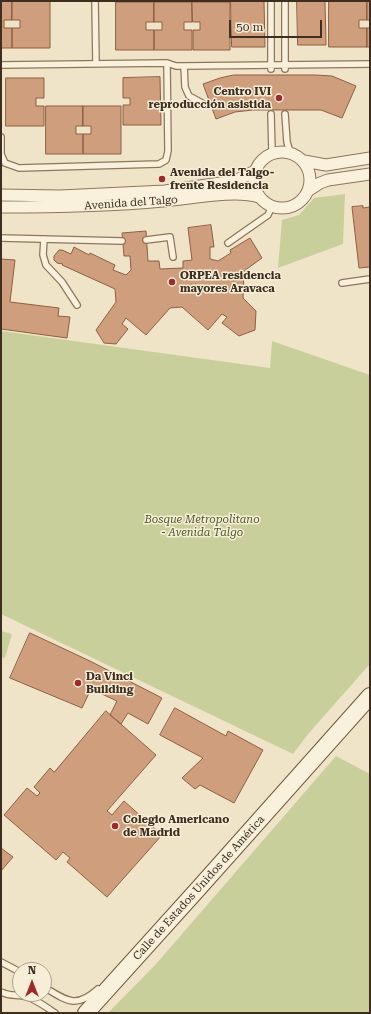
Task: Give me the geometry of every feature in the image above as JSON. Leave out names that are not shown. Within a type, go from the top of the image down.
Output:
[{"type":"main road","name":"Calle de Estados Unidos de América","points":[[86,1013],[370,696]]},
{"type":"street","points":[[309,190],[310,175],[308,168],[304,161],[290,152],[281,151],[272,153],[264,157],[258,164],[255,171],[254,180],[255,189],[259,197],[272,206],[281,208],[294,205],[304,198],[309,190],[320,183],[328,180],[370,174]]},
{"type":"street","points":[[304,161],[326,165],[370,158]]},
{"type":"street","name":"Avenida del Talgo","points":[[1,195],[60,196],[165,191],[235,181],[255,171]]},
{"type":"street","name":"Avenida del Talgo","points":[[1,208],[83,206],[163,201],[237,194],[250,194],[259,197]]},
{"type":"lane","points":[[95,1],[96,64]]},
{"type":"lane","points":[[271,1],[271,67]]},
{"type":"lane","points":[[285,67],[286,1]]},
{"type":"lane","points":[[1,137],[2,154],[5,163],[19,168],[158,164],[166,160],[168,151],[167,63]]},
{"type":"lane","points":[[1,64],[167,63],[176,66],[271,67],[370,64]]},
{"type":"lane","points":[[184,66],[185,87],[189,96],[202,103]]},
{"type":"lane","points":[[271,114],[272,153]]},
{"type":"lane","points":[[285,114],[287,142],[290,152]]},
{"type":"lane","points":[[228,243],[268,215],[272,206]]},
{"type":"lane","points":[[146,240],[170,237],[173,256]]},
{"type":"lane","points":[[1,238],[122,241]]},
{"type":"lane","points":[[44,239],[43,256],[46,265],[62,282],[77,305]]},
{"type":"lane","points":[[342,283],[370,279]]},
{"type":"lane","points":[[1,962],[12,968]]},
{"type":"lane","points":[[105,982],[128,966]]},
{"type":"lane","points":[[52,991],[72,1001],[82,1000],[90,996],[100,987]]},
{"type":"lane","points":[[1,992],[12,996]]},
{"type":"lane","points":[[39,1002],[55,1013]]},
{"type":"green space","points":[[345,194],[343,244],[278,268],[282,220],[299,215],[314,198]]},
{"type":"green space","name":"Bosque Metropolitano - Avenida Talgo","points":[[1,331],[270,368],[272,341],[370,375],[370,664],[309,733],[293,754],[1,614]]},
{"type":"green space","points":[[1,631],[12,634],[5,658],[1,657]]},
{"type":"green space","points":[[336,756],[370,774],[370,1013],[108,1013],[156,964]]},
{"type":"building","points":[[1,1],[12,1],[12,20],[4,20],[4,28],[12,28],[12,48],[1,48]]},
{"type":"building","points":[[12,1],[50,1],[50,48],[12,48],[12,28],[20,28],[20,20],[12,20]]},
{"type":"building","points":[[231,1],[264,1],[265,47],[232,47]]},
{"type":"building","points":[[297,1],[325,1],[326,45],[298,45]]},
{"type":"building","points":[[329,1],[367,1],[367,20],[359,20],[359,28],[367,28],[367,47],[329,47]]},
{"type":"building","points":[[367,1],[370,1],[370,20],[367,20]]},
{"type":"building","points":[[116,2],[154,2],[154,22],[146,22],[146,30],[154,30],[154,50],[116,50]]},
{"type":"building","points":[[154,2],[192,2],[192,22],[184,22],[184,30],[192,30],[192,50],[154,50],[154,30],[162,30],[162,22],[154,22]]},
{"type":"building","points":[[192,2],[230,2],[230,50],[193,50],[193,30],[200,30],[200,22],[193,22]]},
{"type":"building","points":[[367,28],[370,28],[370,47],[367,47]]},
{"type":"building","name":"Centro IVI reproducción asistida","points":[[234,75],[332,76],[356,86],[342,118],[321,110],[253,110],[235,112],[216,119],[203,84]]},
{"type":"building","points":[[160,77],[161,125],[123,125],[123,105],[130,105],[130,98],[123,98],[123,78]]},
{"type":"building","points":[[6,78],[44,78],[44,98],[36,98],[36,106],[44,106],[44,126],[6,126]]},
{"type":"building","points":[[46,106],[83,106],[83,126],[76,126],[76,134],[83,134],[83,154],[46,154]]},
{"type":"building","points":[[83,106],[121,106],[121,154],[83,154],[83,134],[91,134],[91,126],[83,126]]},
{"type":"building","points":[[363,206],[363,208],[370,207],[370,267],[359,268],[352,207]]},
{"type":"building","name":"ORPEA residencia mayores Aravaca","points":[[211,225],[214,247],[210,247],[210,259],[218,261],[231,253],[230,250],[250,238],[262,258],[244,271],[243,298],[256,311],[255,330],[239,336],[222,323],[227,317],[222,314],[208,330],[182,307],[170,308],[146,335],[126,318],[122,324],[128,329],[116,344],[104,343],[96,330],[116,302],[115,289],[62,265],[63,264],[57,263],[54,260],[54,256],[59,250],[71,254],[74,247],[89,255],[90,253],[115,265],[113,270],[126,275],[131,270],[130,256],[124,256],[122,233],[146,231],[148,261],[159,261],[160,269],[183,268],[183,261],[192,260],[188,228]]},
{"type":"building","points":[[1,259],[15,260],[10,302],[59,308],[58,316],[70,317],[67,338],[1,329]]},
{"type":"building","name":"Da Vinci Building","points":[[30,633],[90,661],[162,698],[148,724],[128,713],[121,724],[110,715],[117,701],[91,689],[82,708],[10,678]]},
{"type":"building","points":[[175,708],[226,736],[228,731],[263,750],[234,803],[200,785],[195,789],[182,778],[203,758],[160,735]]},
{"type":"building","points":[[106,711],[156,755],[107,811],[112,815],[124,801],[162,835],[107,897],[67,862],[70,858],[63,852],[56,860],[4,815],[27,788],[37,796],[40,793],[34,787],[50,768],[54,772]]},
{"type":"building","points":[[1,848],[13,857],[1,871]]},
{"type":"place","name":"Centro IVI reproducción asistida","points":[[279,98]]},
{"type":"place","name":"Avenida del Talgo- frente Residencia","points":[[162,179]]},
{"type":"place","name":"ORPEA residencia mayores Aravaca","points":[[172,282]]},
{"type":"place","name":"Da Vinci Building","points":[[78,683]]},
{"type":"place","name":"Colegio Americano de Madrid","points":[[115,826]]}]
